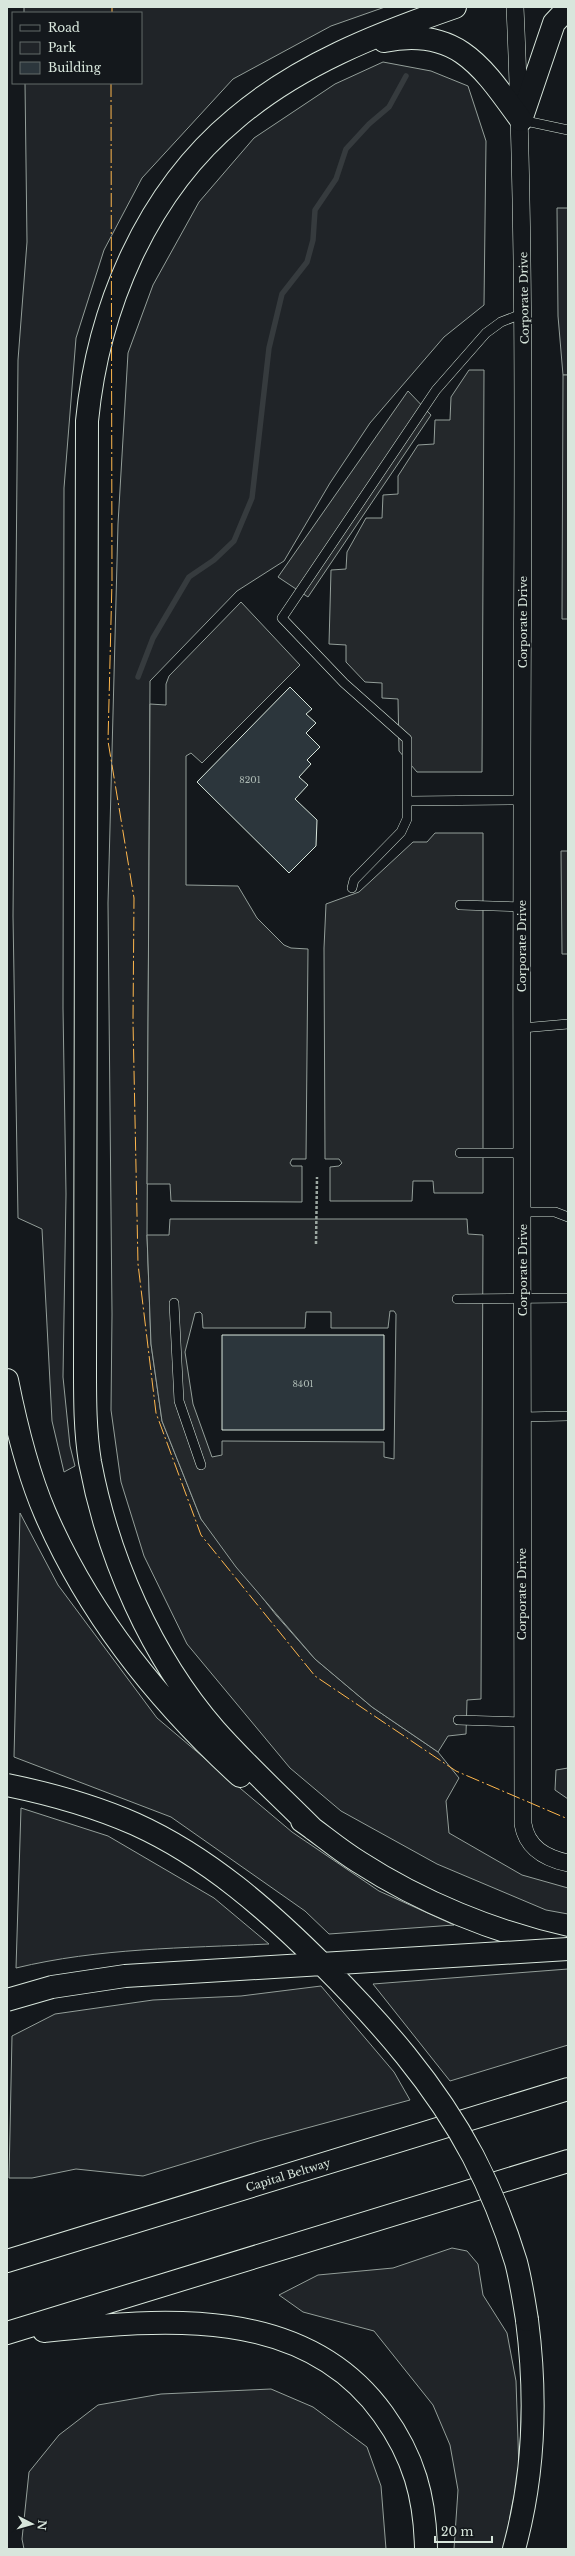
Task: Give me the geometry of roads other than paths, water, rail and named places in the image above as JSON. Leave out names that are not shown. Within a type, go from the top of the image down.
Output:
[{"type":"main road","points":[[313,1829],[214,1729],[156,1645],[133,1600],[116,1555],[101,1509],[90,1461],[85,1413],[84,1369],[87,421],[91,379],[100,340],[114,294],[136,244],[162,201],[205,147],[234,119],[273,90],[346,49],[396,27],[455,7]]},
{"type":"main road","points":[[521,120],[554,23],[568,8]]},
{"type":"main road","points":[[346,49],[410,37],[429,38],[450,46],[470,57],[489,75],[521,120]]},
{"type":"main road","points":[[7,1380],[28,1465],[46,1513],[75,1571],[130,1659],[197,1736],[242,1777],[358,1862],[414,1894],[470,1918],[568,1949]]},
{"type":"main road","points":[[7,1785],[86,1805],[137,1825],[202,1861],[258,1904],[364,2006],[438,2097],[473,2155],[499,2212],[516,2263],[527,2320],[533,2371],[534,2418],[530,2477],[514,2549]]},
{"type":"main road","points":[[7,2000],[52,1987],[125,1976],[568,1949]]},
{"type":"main road","name":"Capital Beltway","points":[[7,2261],[568,2089]]},
{"type":"main road","points":[[7,2333],[568,2161]]},
{"type":"main road","points":[[7,2337],[108,2325],[158,2323],[258,2331],[300,2345],[338,2366],[371,2398],[398,2435],[416,2477],[424,2507],[426,2549]]},
{"type":"street","name":"Corporate Drive","points":[[515,7],[521,120],[524,313],[522,800],[524,1298],[522,1722],[525,1836],[538,1852],[566,1863]]},
{"type":"lane","points":[[521,120],[568,130]]},
{"type":"lane","points":[[352,888],[354,880],[401,832],[407,819],[407,739],[344,683],[282,618],[436,390],[486,333],[501,322],[524,313]]},
{"type":"lane","points":[[408,802],[522,800]]},
{"type":"lane","points":[[460,905],[522,907]]},
{"type":"lane","points":[[522,1028],[568,1024]]},
{"type":"lane","points":[[460,1153],[523,1153]]},
{"type":"lane","points":[[523,1212],[555,1212],[567,1214]]},
{"type":"lane","points":[[457,1299],[568,1298]]},
{"type":"lane","points":[[174,1303],[179,1401],[201,1465]]},
{"type":"lane","points":[[523,1417],[568,1416]]},
{"type":"lane","points":[[458,1720],[522,1722]]},
{"type":"waterway","points":[[138,677],[153,638],[189,577],[214,560],[234,541],[252,498],[269,348],[282,294],[307,262],[313,240],[315,210],[336,179],[346,149],[369,124],[389,107],[406,76]]}]
